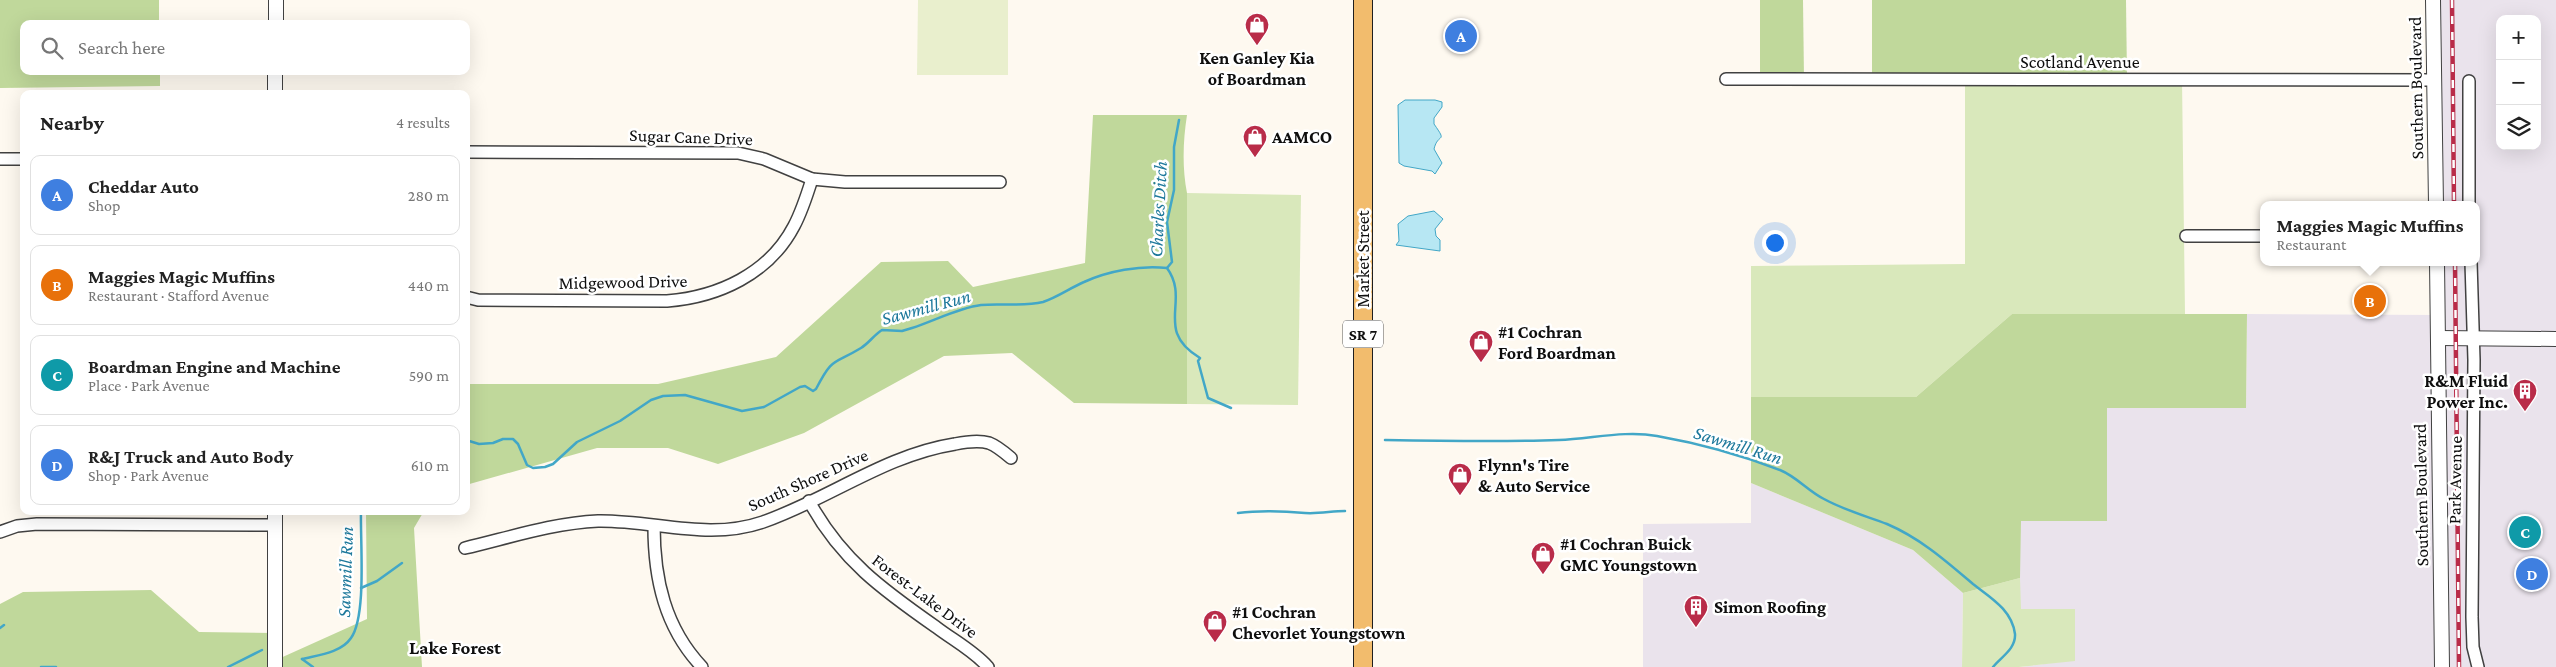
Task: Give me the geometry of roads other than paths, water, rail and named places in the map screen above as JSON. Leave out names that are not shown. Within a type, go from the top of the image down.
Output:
[{"type":"main road","name":"Market Street","points":[[1363,0],[1363,667]]},
{"type":"street","points":[[276,0],[276,20]]},
{"type":"street","name":"Southern Boulevard","points":[[2434,0],[2436,201]]},
{"type":"street","points":[[275,75],[276,90]]},
{"type":"street","name":"Scotland Avenue","points":[[1726,79],[2434,80]]},
{"type":"street","points":[[2469,81],[2469,201]]},
{"type":"street","name":"Sugar Cane Drive","points":[[470,152],[738,153],[764,158],[812,179],[845,182],[1000,182]]},
{"type":"street","points":[[0,158],[20,159]]},
{"type":"street","name":"Midgewood Drive","points":[[470,298],[478,300],[667,301],[689,299],[713,293],[745,278],[774,253],[794,228],[812,179]]},
{"type":"street","points":[[2186,236],[2260,236]]},
{"type":"street","name":"Southern Boulevard","points":[[2437,266],[2442,667]]},
{"type":"street","name":"Park Avenue","points":[[2470,266],[2473,339],[2472,617],[2473,647],[2479,666]]},
{"type":"street","points":[[2438,338],[2556,339]]},
{"type":"street","name":"South Shore Drive","points":[[465,548],[576,523],[617,521],[707,531],[733,529],[765,521],[893,460],[937,447],[966,442],[987,442],[996,446],[1010,458]]},
{"type":"street","name":"Forest-Lake Drive","points":[[809,501],[829,534],[856,566],[888,593],[988,667]]},
{"type":"street","points":[[105,515],[105,523]]},
{"type":"street","points":[[0,532],[25,525],[276,518],[275,667]]},
{"type":"street","points":[[654,526],[658,575],[664,602],[679,637],[702,667]]},
{"type":"water","points":[[1405,100],[1435,100],[1442,102],[1442,107],[1434,118],[1434,124],[1441,138],[1434,149],[1442,163],[1435,174],[1432,171],[1404,166],[1399,163],[1398,105]]},
{"type":"water","points":[[1434,211],[1443,219],[1435,229],[1436,236],[1440,240],[1440,251],[1396,245],[1399,241],[1398,224],[1408,216]]},
{"type":"waterway","name":"Charles Ditch","points":[[1167,268],[1172,262],[1167,222],[1174,190],[1174,147],[1179,120]]},
{"type":"waterway","name":"Sawmill Run","points":[[470,441],[479,444],[513,439],[518,444],[527,465],[533,468],[545,467],[553,464],[577,442],[620,421],[651,400],[663,396],[685,395],[742,411],[764,407],[800,387],[805,386],[813,391],[834,362],[861,348],[882,330],[902,331],[981,305],[1043,302],[1103,275],[1146,267],[1167,268],[1176,292],[1175,326],[1178,337],[1186,347],[1200,358],[1198,361],[1208,398],[1231,408]]},
{"type":"waterway","name":"Sawmill Run","points":[[1385,440],[1537,441],[1620,434],[1645,434],[1719,450],[1780,470],[1792,476],[1818,496],[1847,510],[1887,524],[1911,536],[2000,605],[2010,618],[2015,639],[2011,648],[1993,667]]},
{"type":"waterway","name":"Sawmill Run","points":[[1238,513],[1255,511],[1315,513],[1345,511]]},
{"type":"waterway","name":"Sawmill Run","points":[[302,659],[329,653],[341,647],[351,638],[356,627],[362,577],[361,515]]},
{"type":"waterway","points":[[361,588],[377,581],[402,563]]},
{"type":"waterway","points":[[0,628],[4,625]]},
{"type":"waterway","name":"Sawmill Run","points":[[228,667],[262,650]]},
{"type":"waterway","points":[[302,659],[313,667]]},
{"type":"waterway","name":"Sawmill Run","points":[[41,667],[56,667]]},
{"type":"railway","points":[[2452,0],[2454,201]]},
{"type":"railway","points":[[2455,266],[2459,667]]},
{"type":"place","name":"Cheddar Auto","points":[[1461,36]]},
{"type":"place","name":"Ken Ganley Kia of Boardman","points":[[1257,46]]},
{"type":"place","name":"AAMCO","points":[[1255,158]]},
{"type":"place","name":"Maggies Magic Muffins","points":[[2370,301]]},
{"type":"place","name":"#1 Cochran Ford Boardman","points":[[1481,363]]},
{"type":"place","name":"R&M Fluid Power Inc.","points":[[2525,412]]},
{"type":"place","name":"Flynn's Tire & Auto Service","points":[[1460,496]]},
{"type":"place","name":"Boardman Engine and Machine","points":[[2525,532]]},
{"type":"place","name":"R&J Truck and Auto Body","points":[[2532,574]]},
{"type":"place","name":"#1 Cochran Buick GMC Youngstown","points":[[1543,575]]},
{"type":"place","name":"Simon Roofing","points":[[1696,628]]},
{"type":"place","name":"#1 Cochran Chevorlet Youngstown","points":[[1215,643]]},
{"type":"district","name":"Lake Forest","points":[[455,647]]}]
